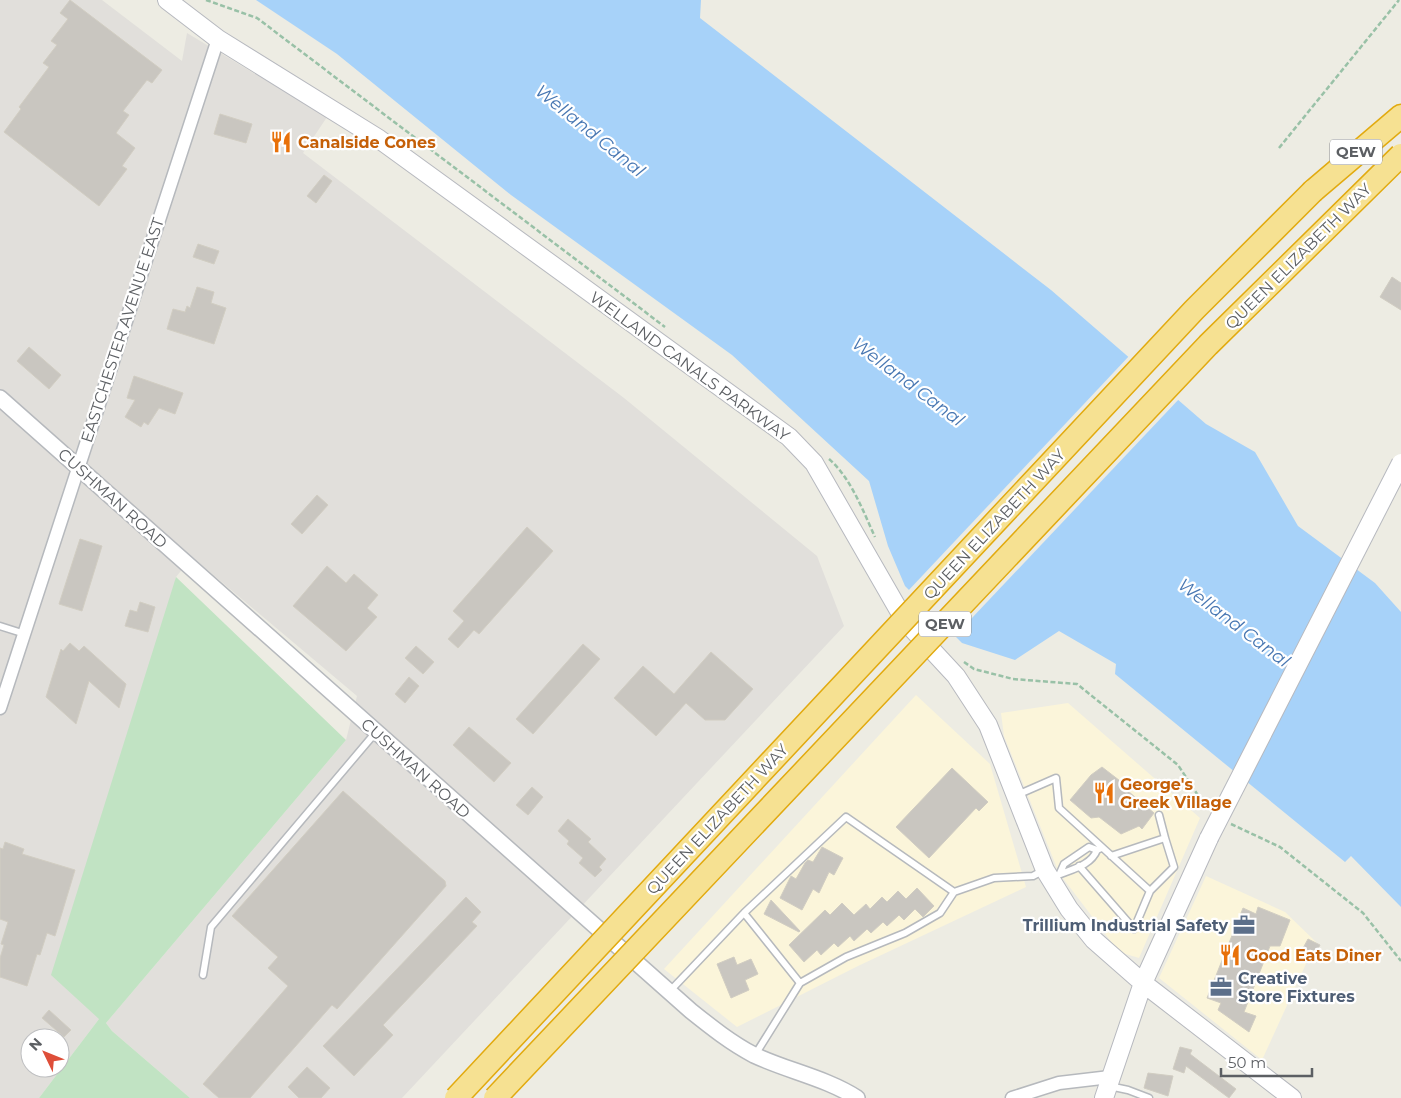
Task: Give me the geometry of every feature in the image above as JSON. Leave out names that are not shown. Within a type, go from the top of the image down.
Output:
[{"type":"highway","name":"QUEEN ELIZABETH WAY","points":[[456,1098],[1194,310],[1313,190],[1401,116]]},
{"type":"highway","name":"QUEEN ELIZABETH WAY","points":[[495,1098],[1208,345],[1401,155]]},
{"type":"main road","name":"WELLAND CANALS PARKWAY","points":[[168,0],[218,39],[379,139],[789,436],[814,463],[905,621],[956,676],[988,725],[1016,796],[1069,909],[1094,940],[1143,983],[1292,1098]]},
{"type":"main road","points":[[1107,1087],[1143,983],[1209,838],[1401,463]]},
{"type":"street","name":"EASTCHESTER AVENUE EAST","points":[[0,708],[77,466],[218,39]]},
{"type":"street","name":"CUSHMAN ROAD","points":[[0,398],[668,993],[724,1036],[755,1055],[838,1092],[857,1098]]},
{"type":"street","points":[[1012,1098],[1059,1083],[1107,1087]]},
{"type":"lane","points":[[0,626],[25,634]]},
{"type":"lane","points":[[203,975],[211,927],[376,732]]},
{"type":"lane","points":[[1016,796],[1056,778],[1058,808],[1099,849],[1111,856],[1150,891]]},
{"type":"lane","points":[[1079,866],[1134,929],[1150,891],[1174,867],[1158,814]]},
{"type":"lane","points":[[668,993],[744,913],[846,817],[954,892]]},
{"type":"lane","points":[[1111,856],[1165,838]]},
{"type":"lane","points":[[1052,874],[1089,847],[1099,849]]},
{"type":"lane","points":[[755,1055],[800,983],[846,957],[905,933],[940,913],[954,892],[994,878],[1068,872],[1094,857],[1099,849]]},
{"type":"lane","points":[[744,913],[800,983]]},
{"type":"lane","points":[[1107,1087],[1128,1090],[1149,1098]]},
{"type":"path","points":[[1279,148],[1399,0]]},
{"type":"shaded area","points":[[0,0],[102,0],[182,61],[187,33],[327,117],[303,153],[624,398],[817,556],[844,626],[402,1098],[190,1098],[112,1031],[106,1023],[346,740],[357,696],[192,557],[176,577],[99,1019],[70,1057],[70,1028],[20,1028],[20,1078],[54,1078],[39,1098],[0,1098]]},
{"type":"shaded area","points":[[916,695],[990,764],[1026,887],[858,966],[737,1027],[664,969]]},
{"type":"shaded area","points":[[1068,703],[1200,818],[1139,958],[1119,952],[1059,873],[1004,736],[1001,713]]},
{"type":"shaded area","points":[[1206,876],[1285,912],[1316,942],[1262,1060],[1159,978]]},
{"type":"green space","points":[[176,577],[346,740],[106,1023],[112,1031],[190,1098],[39,1098],[54,1078],[70,1078],[70,1057],[99,1019],[51,975]]},
{"type":"water","name":"Welland Canal","points":[[256,0],[701,0],[700,18],[1051,290],[1206,424],[1255,452],[1298,526],[1375,583],[1401,612],[1401,907],[1351,856],[1345,862],[1115,674],[1116,664],[1059,631],[1015,660],[962,643],[905,586],[888,546],[869,481],[732,355],[511,195],[337,54]]},
{"type":"pier","points":[[1130,355],[1180,398],[953,638],[907,592]]},
{"type":"building","points":[[70,0],[162,70],[152,83],[147,80],[123,111],[129,115],[116,133],[135,148],[122,166],[127,169],[99,206],[4,132],[21,109],[19,107],[49,67],[43,63],[57,45],[51,41],[68,19],[60,13]]},
{"type":"building","points":[[220,114],[252,124],[246,143],[214,134]]},
{"type":"building","points":[[324,175],[332,181],[316,203],[307,196]]},
{"type":"building","points":[[198,244],[219,251],[214,264],[193,257]]},
{"type":"building","points":[[1392,277],[1401,283],[1401,310],[1380,297]]},
{"type":"building","points":[[197,287],[214,292],[211,303],[226,308],[214,344],[167,329],[173,309],[185,312],[187,306],[190,308]]},
{"type":"building","points":[[29,347],[61,375],[49,389],[17,361]]},
{"type":"building","points":[[134,376],[183,393],[175,414],[159,408],[148,425],[144,422],[141,427],[125,417],[135,400],[127,398]]},
{"type":"building","points":[[317,495],[328,505],[302,534],[291,524]]},
{"type":"building","points":[[527,527],[553,551],[479,634],[474,630],[458,648],[448,639],[464,621],[453,611]]},
{"type":"building","points":[[80,539],[102,546],[82,611],[59,604]]},
{"type":"building","points":[[327,566],[346,583],[354,574],[378,595],[367,608],[377,617],[346,651],[293,606]]},
{"type":"building","points":[[140,602],[155,607],[148,632],[125,626],[130,610],[137,612]]},
{"type":"building","points":[[70,643],[79,651],[84,646],[126,684],[119,708],[89,681],[76,724],[46,697],[61,649],[63,651]]},
{"type":"building","points":[[583,644],[600,659],[533,734],[516,719]]},
{"type":"building","points":[[416,646],[434,662],[423,674],[405,658]]},
{"type":"building","points":[[711,652],[753,689],[725,720],[705,720],[686,703],[656,736],[614,698],[643,666],[674,694]]},
{"type":"building","points":[[409,677],[419,686],[405,703],[395,694]]},
{"type":"building","points":[[469,727],[511,763],[494,782],[453,745]]},
{"type":"building","name":"George's Greek Village","points":[[1102,767],[1124,784],[1122,786],[1154,813],[1142,829],[1139,826],[1121,834],[1099,817],[1091,818],[1070,800],[1091,775]]},
{"type":"building","points":[[952,768],[988,802],[979,811],[976,808],[929,858],[896,827]]},
{"type":"building","points":[[532,787],[543,797],[528,815],[516,805]]},
{"type":"building","points":[[343,791],[445,881],[446,886],[337,1009],[332,1005],[250,1098],[219,1098],[203,1084],[288,986],[268,968],[278,957],[232,916]]},
{"type":"building","points":[[568,819],[591,839],[588,842],[606,859],[599,867],[602,870],[595,877],[579,863],[583,858],[567,844],[569,841],[558,831]]},
{"type":"building","points":[[5,842],[24,849],[22,854],[75,870],[55,936],[47,933],[40,955],[37,954],[27,986],[0,977],[0,958],[4,945],[1,944],[8,922],[0,919],[0,848],[3,849]]},
{"type":"building","points":[[822,847],[843,858],[834,875],[829,872],[819,893],[813,889],[802,910],[780,898],[791,876],[796,879],[805,863],[808,860],[813,862]]},
{"type":"building","points":[[917,888],[934,906],[923,917],[915,909],[904,920],[899,915],[887,926],[883,922],[871,933],[867,929],[854,941],[850,936],[838,947],[834,943],[821,955],[817,950],[804,962],[789,945],[825,910],[830,915],[842,903],[854,915],[866,904],[870,909],[882,897],[887,902],[898,891],[906,899]]},
{"type":"building","points":[[466,897],[481,912],[472,922],[477,926],[383,1025],[393,1035],[354,1076],[323,1046]]},
{"type":"building","points":[[771,900],[800,931],[799,932],[764,914]]},
{"type":"building","points":[[1258,907],[1290,920],[1280,946],[1270,946],[1244,1012],[1256,1016],[1249,1032],[1218,1010],[1221,1003],[1207,998],[1243,908],[1256,914]]},
{"type":"building","points":[[1308,939],[1320,945],[1314,956],[1302,950]]},
{"type":"building","points":[[734,957],[737,965],[751,959],[758,974],[745,980],[749,990],[731,998],[717,964]]},
{"type":"building","points":[[49,1010],[69,1028],[54,1028],[42,1018]]},
{"type":"building","points":[[1180,1047],[1192,1050],[1190,1054],[1236,1089],[1229,1098],[1186,1066],[1184,1073],[1173,1069]]},
{"type":"building","points":[[307,1067],[330,1088],[321,1098],[299,1098],[288,1087]]},
{"type":"building","points":[[1148,1073],[1173,1076],[1168,1096],[1144,1088]]},
{"type":"place","name":"Canalside Cones","points":[[281,142]]},
{"type":"place","name":"George's Greek Village","points":[[1104,793]]},
{"type":"place","name":"Trillium Industrial Safety","points":[[1244,925]]},
{"type":"place","name":"Good Eats Diner","points":[[1230,955]]},
{"type":"place","name":"Creative Store Fixtures","points":[[1221,987]]}]
